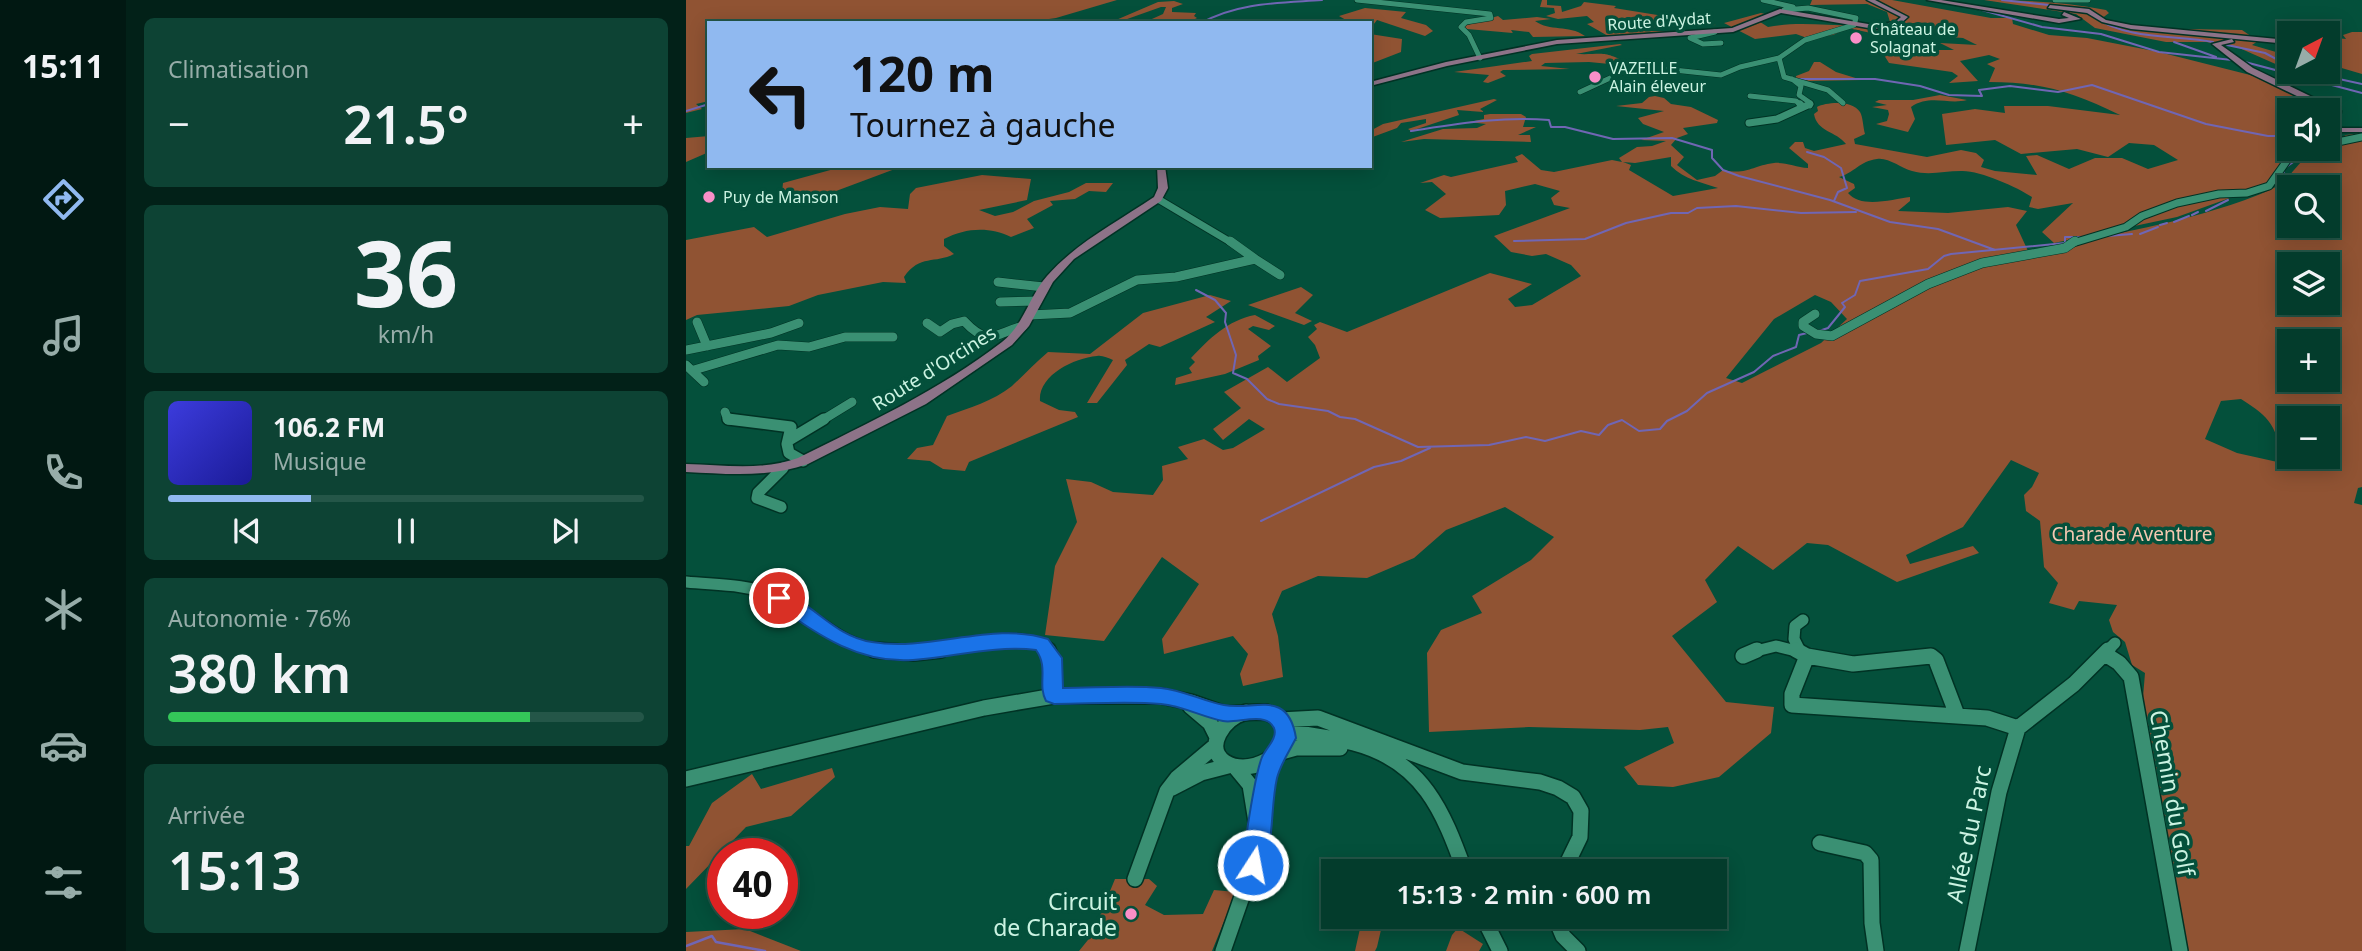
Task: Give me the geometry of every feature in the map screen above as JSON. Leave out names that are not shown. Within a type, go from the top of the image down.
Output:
[{"type":"main road","points":[[1784,10],[1854,24],[1884,26],[1900,23],[1905,17],[1870,0]]},
{"type":"main road","points":[[1930,0],[2059,20],[2078,19],[2050,10],[2053,4],[2089,11],[2104,21],[2118,24],[2277,41]]},
{"type":"main road","name":"Route d'Aydat","points":[[1372,84],[1565,41],[1715,32],[1745,27],[1765,15],[1784,10]]},
{"type":"main road","points":[[2277,46],[2237,41],[2215,44],[2250,70],[2277,83]]},
{"type":"main road","points":[[2279,84],[2307,98]]},
{"type":"main road","points":[[2340,130],[2362,130]]},
{"type":"main road","points":[[1158,199],[1163,188],[1161,168]]},
{"type":"main road","name":"Route d'Orcines","points":[[686,468],[755,471],[783,468],[803,461],[921,401],[1008,343],[1027,321],[1044,288],[1070,257],[1158,199]]},
{"type":"street","points":[[1357,0],[1490,14],[1491,18],[1466,22],[1461,27],[1469,35],[1480,58]]},
{"type":"street","points":[[1580,92],[1636,66],[1721,75],[1779,58],[1805,40],[1854,24],[1857,19],[1852,15],[1763,0]]},
{"type":"street","points":[[2053,4],[2088,0]]},
{"type":"street","points":[[1784,10],[1803,8]]},
{"type":"street","points":[[1715,32],[1690,38],[1703,44],[1721,43]]},
{"type":"street","points":[[1779,58],[1783,76],[1828,90],[1843,103]]},
{"type":"street","points":[[1763,61],[1768,67]]},
{"type":"street","points":[[1749,123],[1777,119],[1811,104],[1799,95],[1802,89],[1792,79]]},
{"type":"street","points":[[1750,96],[1796,101],[1806,108]]},
{"type":"street","points":[[2340,142],[2362,137]]},
{"type":"street","points":[[1815,314],[1807,318],[1802,326],[1816,334],[1832,335],[1928,284],[1982,262],[2065,248],[2079,239],[2126,226],[2142,216],[2177,204],[2219,194],[2247,193],[2269,186],[2287,161]]},
{"type":"street","points":[[1158,199],[1200,221],[1280,275]]},
{"type":"street","points":[[927,323],[940,332],[952,324],[964,321],[975,333],[997,336],[1027,321],[1070,313],[1137,280],[1176,277],[1255,259]]},
{"type":"street","points":[[998,282],[1044,288]]},
{"type":"street","points":[[1000,302],[1037,301]]},
{"type":"street","points":[[697,321],[706,346]]},
{"type":"street","points":[[686,350],[771,333],[799,323]]},
{"type":"street","points":[[704,382],[690,368],[772,346],[809,346],[839,338],[893,337]]},
{"type":"street","points":[[789,440],[852,402]]},
{"type":"street","points":[[725,412],[729,420],[791,427],[789,453],[803,461]]},
{"type":"street","points":[[781,507],[757,498],[758,493],[783,468]]},
{"type":"street","points":[[686,582],[748,589],[771,595],[833,636],[849,644],[872,649],[910,653],[1013,640],[1035,641],[1047,648],[1052,658],[1054,696]]},
{"type":"street","points":[[1802,620],[1795,626],[1794,639],[1804,653],[1804,671],[1792,694],[1792,705],[1987,718],[2018,728]]},
{"type":"street","points":[[1743,656],[1770,645],[1804,653],[1818,660],[1860,664],[1885,664],[1931,656],[1936,660],[1957,715]]},
{"type":"street","name":"Chemin du Golf","points":[[2018,728],[2074,684],[2110,648],[2131,677],[2180,951]]},
{"type":"street","points":[[686,779],[984,708],[1054,696],[1150,695],[1175,699],[1225,714],[1266,712],[1283,725],[1307,737],[1354,743],[1375,751],[1412,771],[1428,790],[1448,822],[1461,859]]},
{"type":"street","points":[[1175,699],[1198,711],[1210,723],[1218,756],[1250,785],[1254,799],[1256,846]]},
{"type":"street","points":[[1135,879],[1167,791],[1181,774],[1195,766],[1216,741],[1224,725],[1247,712]]},
{"type":"street","points":[[1283,725],[1314,718],[1479,777],[1538,780],[1562,789],[1577,806],[1582,823],[1578,841],[1569,859]]},
{"type":"street","points":[[1223,951],[1248,883],[1265,781],[1275,756],[1283,746],[1283,725]]},
{"type":"street","name":"Allée du Parc","points":[[1967,951],[1999,792],[2018,728]]},
{"type":"street","points":[[1167,791],[1201,773],[1232,767],[1249,768],[1275,756],[1313,747],[1375,751]]},
{"type":"street","points":[[1820,843],[1865,853],[1871,860],[1872,923],[1876,951]]},
{"type":"street","points":[[1489,929],[1500,951]]},
{"type":"street","points":[[1560,929],[1563,936],[1578,951]]},
{"type":"green space","points":[[686,0],[1117,0],[1056,18],[1035,21],[707,21],[707,101],[696,104],[702,109],[686,113]]},
{"type":"green space","points":[[1542,0],[1547,0],[1547,5],[1561,6],[1562,12],[1581,6],[1584,2],[1676,18],[1676,23],[1717,25],[1631,28],[1630,31],[1668,31],[1608,36],[1587,24],[1594,22],[1587,16],[1558,19],[1546,16],[1555,13],[1554,8],[1540,7]]},
{"type":"green space","name":"Charade Aventure","points":[[1812,0],[1892,0],[1991,18],[2012,18],[2013,24],[2049,35],[2087,38],[2159,52],[2270,80],[2306,98],[2277,98],[2277,161],[2292,161],[2263,186],[2177,217],[2054,243],[2042,232],[2073,203],[2038,209],[2029,207],[2032,197],[1987,176],[1969,171],[1918,172],[1881,159],[1866,162],[1839,177],[1854,184],[1855,188],[1848,193],[1861,201],[1877,202],[1910,197],[1910,201],[1898,211],[1948,213],[2008,207],[2027,211],[2016,225],[2028,251],[2202,214],[2277,186],[2277,238],[2340,238],[2340,175],[2290,175],[2302,161],[2340,161],[2340,138],[2362,133],[2362,487],[2358,488],[2354,503],[2362,505],[2362,951],[2179,951],[2139,746],[2145,673],[2132,665],[2125,642],[2113,632],[2109,620],[2117,605],[2079,601],[2074,610],[2049,603],[2058,583],[2044,567],[2040,521],[2026,511],[2024,495],[2032,487],[2039,473],[2011,460],[1963,527],[1906,555],[1910,564],[1973,546],[1979,553],[1897,582],[1828,545],[1807,543],[1773,570],[1738,546],[1705,580],[1717,602],[1672,636],[1726,702],[1774,707],[1771,733],[1719,777],[1673,787],[1638,785],[1624,767],[1674,743],[1668,727],[1640,730],[1529,727],[1429,732],[1427,653],[1441,630],[1482,613],[1472,596],[1531,560],[1554,537],[1505,507],[1446,530],[1414,558],[1367,578],[1318,576],[1282,591],[1272,614],[1278,636],[1283,677],[1243,686],[1240,674],[1248,654],[1233,636],[1164,654],[1162,639],[1199,584],[1162,557],[1104,641],[1045,635],[1055,566],[1077,522],[1066,479],[1091,482],[1113,492],[1153,495],[1163,480],[1162,466],[1188,459],[1178,447],[1204,439],[1223,450],[1233,448],[1265,429],[1249,419],[1223,440],[1213,429],[1241,408],[1224,392],[1268,367],[1287,382],[1320,358],[1315,345],[1308,337],[1317,329],[1314,325],[1320,322],[1347,332],[1490,273],[1532,284],[1508,299],[1515,307],[1532,305],[1581,276],[1571,265],[1546,254],[1532,256],[1511,252],[1494,236],[1570,208],[1554,205],[1551,198],[1560,191],[1535,184],[1505,191],[1506,205],[1499,215],[1440,218],[1425,210],[1446,194],[1432,182],[1420,183],[1444,175],[1451,177],[1518,162],[1515,157],[1522,154],[1541,170],[1554,172],[1612,160],[1622,162],[1619,158],[1637,147],[1666,141],[1641,140],[1664,132],[1643,124],[1638,118],[1664,111],[1616,106],[1642,103],[1655,96],[1664,98],[1671,104],[1691,107],[1718,120],[1717,123],[1683,128],[1688,134],[1677,138],[1671,145],[1684,157],[1677,165],[1697,180],[1715,176],[1723,170],[1744,171],[1774,163],[1808,168],[1808,164],[1789,148],[1795,142],[1803,142],[1805,148],[1814,151],[1846,144],[1823,128],[1814,114],[1818,111],[1817,107],[1833,103],[1851,105],[1860,112],[1865,134],[1854,139],[1855,144],[1927,157],[1961,150],[1976,153],[1984,160],[1981,167],[1995,171],[2037,175],[2026,156],[2037,155],[2069,169],[2095,158],[2122,158],[2148,169],[2178,160],[2154,145],[2129,143],[2108,157],[2077,149],[2021,154],[1995,140],[1946,145],[1942,114],[1975,109],[2005,113],[2004,106],[2048,106],[2120,115],[2087,100],[2041,86],[1989,82],[1995,68],[1987,64],[2000,59],[1989,55],[1960,61],[1978,81],[1949,83],[1958,76],[1952,72],[1889,63],[1882,52],[1907,55],[1926,50],[1954,50],[1940,43],[1977,45],[1963,38],[1937,36],[1945,31],[1927,33],[1917,30],[1929,24],[1918,22],[1871,33],[1848,28],[1833,35],[1807,38],[1796,34],[1755,39],[1724,23],[1761,13],[1765,14],[1757,20],[1768,27],[1890,22],[1887,12],[1867,4],[1810,5]],"holes":[[[1671,157],[1671,166],[1682,174],[1718,188],[1673,196],[1629,170],[1631,165],[1623,162],[1635,163]],[[1815,295],[1831,302],[1847,319],[1821,343],[1742,383],[1726,378],[1774,319]],[[2241,399],[2266,418],[2277,437],[2277,406],[2340,406],[2340,469],[2277,469],[2277,462],[2237,453],[2205,439],[2221,401]]]},
{"type":"green space","points":[[1984,0],[2045,2],[2106,10],[2109,13],[2101,19],[2114,24],[2187,32],[2185,29],[2242,30],[2258,41],[2252,45],[2277,52],[2277,65],[2237,47],[2206,42],[2166,42],[2095,28],[2076,14]]},
{"type":"green space","points":[[1174,1],[1183,4],[1172,8],[1172,12],[1196,13],[1194,16],[1197,18],[1191,21],[1147,21],[1163,14],[1166,7],[1161,7],[1122,21],[1114,21],[1158,2]]},
{"type":"green space","points":[[1365,8],[1406,12],[1401,18],[1426,25],[1433,31],[1425,36],[1377,20],[1372,26],[1372,21],[1343,21],[1346,20],[1339,16]]},
{"type":"green space","points":[[1498,16],[1503,20],[1537,17],[1551,19],[1535,21],[1579,32],[1585,36],[1533,37],[1529,32],[1467,29],[1464,26]]},
{"type":"green space","points":[[2362,32],[2362,74],[2340,68],[2340,38],[2346,39],[2343,35]]},
{"type":"green space","points":[[1372,34],[1402,39],[1401,52],[1372,63]]},
{"type":"green space","points":[[1622,45],[1576,54],[1607,55],[1628,63],[1620,65],[1589,62],[1545,63],[1541,66],[1570,69],[1503,70],[1500,72],[1506,76],[1488,83],[1483,82],[1489,75],[1454,72],[1532,61],[1529,56],[1532,54]]},
{"type":"green space","points":[[1814,62],[1820,62],[1836,72],[1862,80],[1809,81],[1796,78],[1809,71]]},
{"type":"green space","points":[[1940,95],[1967,100],[1932,100],[1918,103],[1911,107],[1915,119],[1908,132],[1876,124],[1887,121],[1889,114],[1888,110],[1872,107],[1887,105],[1875,102],[1879,100],[1913,100]]},
{"type":"green space","points":[[1497,100],[1480,109],[1484,112],[1457,110],[1459,115],[1411,131],[1408,129],[1426,123],[1426,119],[1401,123],[1397,128],[1372,137],[1372,130],[1383,124]]},
{"type":"green space","points":[[1521,114],[1526,117],[1523,127],[1536,127],[1518,135],[1530,135],[1531,142],[1424,139],[1401,142],[1443,129],[1477,128],[1486,124],[1469,122],[1484,119],[1484,115]]},
{"type":"green space","points":[[707,136],[707,153],[686,162],[686,138]]},
{"type":"green space","points":[[838,168],[898,168],[820,197],[793,200],[782,193],[783,183]]},
{"type":"green space","points":[[982,175],[1031,179],[1027,200],[979,210],[995,216],[1013,212],[1034,201],[1069,192],[1086,183],[1113,183],[1106,192],[1089,191],[1075,199],[1050,201],[1053,205],[1027,219],[1034,228],[1011,237],[994,231],[977,230],[960,232],[944,239],[944,246],[954,254],[916,265],[904,277],[906,283],[883,282],[818,295],[789,306],[697,315],[686,320],[686,240],[754,227],[767,237],[845,214],[880,207],[908,209],[910,194],[916,188]]},
{"type":"green space","points":[[1301,287],[1313,295],[1295,313],[1312,321],[1304,325],[1248,305]]},
{"type":"green space","points":[[1210,295],[1231,301],[1206,317],[1215,322],[1160,347],[1149,344],[1125,360],[1127,365],[1097,403],[1087,403],[1113,360],[1101,356],[1088,357],[1051,376],[1041,392],[1040,401],[1059,410],[1075,412],[1078,417],[969,462],[965,471],[943,469],[930,461],[907,459],[917,448],[933,445],[947,416],[981,404],[1005,391],[1048,352],[1090,354],[1143,313]]},
{"type":"green space","points":[[1255,315],[1275,326],[1269,330],[1253,326],[1248,329],[1271,346],[1258,356],[1259,360],[1225,374],[1175,385],[1176,378],[1192,373],[1189,368],[1195,362],[1191,358],[1212,337],[1236,321]]},
{"type":"green space","points":[[832,768],[835,777],[791,816],[746,827],[735,838],[707,838],[707,867],[686,889],[686,846],[689,846],[712,803],[752,774],[761,789]]},
{"type":"green space","name":"Circuit de Charade","points":[[1115,879],[1149,879],[1157,886],[1145,905],[1164,915],[1203,914],[1214,890],[1236,892],[1212,951],[1079,951],[1092,935]]},
{"type":"green space","points":[[745,929],[801,951],[686,951],[686,932]]},
{"type":"green space","points":[[1360,929],[1381,929],[1375,951],[1355,951]]},
{"type":"green space","points":[[1460,929],[1483,944],[1479,951],[1446,951],[1452,935]]},
{"type":"waterway","points":[[1205,21],[1245,7],[1322,0]]},
{"type":"waterway","points":[[2002,0],[2049,5]]},
{"type":"waterway","points":[[1975,8],[2042,27],[2101,34],[2159,52],[2232,60]]},
{"type":"waterway","points":[[2094,17],[2121,30],[2213,42]]},
{"type":"waterway","points":[[2174,42],[2216,57]]},
{"type":"waterway","points":[[2227,45],[2265,53],[2277,60]]},
{"type":"waterway","points":[[2245,62],[2362,93]]},
{"type":"waterway","points":[[1797,79],[1875,79],[1920,86],[1949,95],[1982,96],[1979,90],[2010,86],[2058,92],[2092,85],[2206,124],[2277,136]]},
{"type":"waterway","points":[[2340,79],[2362,84]]},
{"type":"waterway","points":[[686,111],[707,105]]},
{"type":"waterway","points":[[1411,131],[1480,121],[1531,119],[1549,120],[1551,127],[1565,127],[1613,139],[1672,138],[1712,150],[1712,158],[1723,170],[1739,176],[1830,200],[1890,222],[1938,229],[1994,250]]},
{"type":"waterway","points":[[1807,152],[1824,157],[1841,168],[1847,188],[1838,192],[1834,201]]},
{"type":"waterway","points":[[2282,175],[2283,169],[2295,161]]},
{"type":"waterway","points":[[2206,211],[2228,200]]},
{"type":"waterway","points":[[1514,241],[1585,239],[1626,223],[1671,213],[1688,213],[1697,208],[1736,206],[1801,213],[1856,212]]},
{"type":"waterway","points":[[2192,215],[2198,212]]},
{"type":"waterway","points":[[2174,222],[2189,216]]},
{"type":"waterway","points":[[2160,225],[2167,223]]},
{"type":"waterway","points":[[2140,234],[2158,227]]},
{"type":"waterway","points":[[2107,236],[2132,234]]},
{"type":"waterway","points":[[1994,250],[2065,243],[2065,237],[2081,237]]},
{"type":"waterway","points":[[1819,331],[1828,328],[1845,307],[1842,303],[1855,295],[1860,281],[1928,269],[1944,256],[1951,254],[1994,250]]},
{"type":"waterway","points":[[1196,290],[1215,300],[1226,313],[1225,322],[1236,355],[1233,373],[1247,379],[1267,399],[1279,404],[1328,411],[1340,417],[1355,419],[1418,447],[1489,445],[1526,437],[1545,441],[1581,431],[1599,435],[1608,425],[1622,420],[1639,431],[1660,429],[1667,421],[1687,411],[1707,393],[1754,372],[1773,356],[1796,347],[1799,335],[1807,333]]},
{"type":"waterway","points":[[1261,521],[1374,467],[1401,461],[1430,448]]},
{"type":"waterway","points":[[686,946],[712,936],[716,942],[765,951]]},
{"type":"place","name":"Château de Solagnat","points":[[1856,38]]},
{"type":"place","name":"VAZEILLE Alain éleveur","points":[[1595,77]]},
{"type":"place","name":"Puy de Manson","points":[[709,197]]},
{"type":"place","name":"Circuit de Charade","points":[[1131,914]]},
{"type":"route","points":[[779,598],[833,636],[849,644],[872,649],[910,653],[1013,640],[1029,640],[1041,644],[1047,648],[1052,658],[1054,696],[1161,696],[1191,702],[1219,713],[1256,711],[1274,715],[1284,725],[1286,738],[1283,746],[1272,758],[1265,781],[1262,820],[1253,865]]}]
